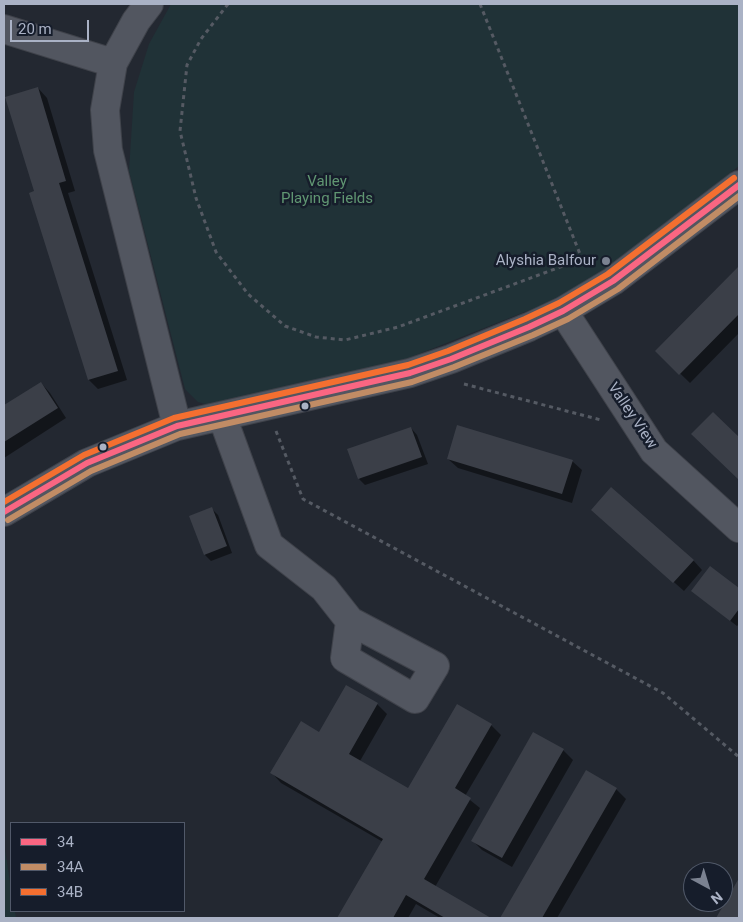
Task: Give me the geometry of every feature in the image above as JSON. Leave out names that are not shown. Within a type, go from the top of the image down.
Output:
[{"type":"street","points":[[150,4],[136,21],[113,63],[105,110],[108,150],[177,426]]},
{"type":"street","points":[[4,29],[113,63]]},
{"type":"street","points":[[4,512],[87,464],[177,426],[393,377],[428,367],[496,341],[563,311],[614,281],[739,185]]},
{"type":"street","name":"Valley View","points":[[563,311],[654,451],[739,528]]},
{"type":"street","points":[[222,416],[269,546],[324,588],[350,621]]},
{"type":"path","points":[[228,4],[201,39],[188,65],[180,131],[196,198],[216,252],[248,294],[285,326],[316,337],[345,340],[398,327],[582,259]]},
{"type":"path","points":[[480,4],[582,259],[591,271],[601,264],[614,281]]},
{"type":"path","points":[[428,367],[466,385],[640,430]]},
{"type":"path","points":[[266,406],[303,499],[663,693],[739,757]]},
{"type":"green space","name":"Valley Playing Fields","points":[[171,4],[739,4],[739,166],[585,288],[381,369],[219,408],[198,402],[185,389],[129,171],[134,92],[149,44]]},
{"type":"green space","points":[[4,843],[10,882],[10,912],[15,912],[16,918],[4,918]]},
{"type":"building","points":[[38,87],[66,181],[59,183],[118,371],[88,380],[29,193],[34,191],[5,97]]},
{"type":"building","points":[[739,266],[739,314],[679,375],[655,351]]},
{"type":"building","points":[[41,382],[58,408],[4,442],[4,405]]},
{"type":"building","points":[[713,412],[739,437],[739,480],[691,434]]},
{"type":"building","points":[[457,425],[573,460],[562,494],[447,459]]},
{"type":"building","points":[[411,427],[422,457],[358,479],[347,449]]},
{"type":"building","points":[[611,487],[694,560],[673,583],[591,510]]},
{"type":"building","points":[[212,507],[227,546],[204,555],[189,516]]},
{"type":"building","points":[[710,566],[739,588],[739,609],[730,621],[691,591]]},
{"type":"building","points":[[346,685],[378,703],[349,754],[408,788],[457,704],[492,724],[455,788],[471,798],[424,879],[491,918],[445,918],[406,895],[393,918],[337,918],[383,839],[270,773],[301,721],[319,732]]},
{"type":"building","points":[[533,732],[564,749],[502,858],[471,841]]},
{"type":"building","points":[[586,770],[617,788],[542,918],[500,918]]},
{"type":"building","points":[[739,878],[739,918],[716,918],[719,912],[733,912],[733,888]]},
{"type":"transit line","name":"34B","points":[[4,502],[84,455],[174,418],[408,365],[448,351],[525,319],[559,303],[608,274],[734,178]]},
{"type":"transit line","name":"34","points":[[4,512],[87,463],[177,426],[410,373],[451,359],[529,327],[563,311],[613,281],[739,185]]},
{"type":"transit line","name":"34A","points":[[8,520],[91,471],[180,434],[412,382],[533,335],[568,319],[618,289],[739,196]]},
{"type":"place","name":"Alyshia Balfour","points":[[606,261]]}]
